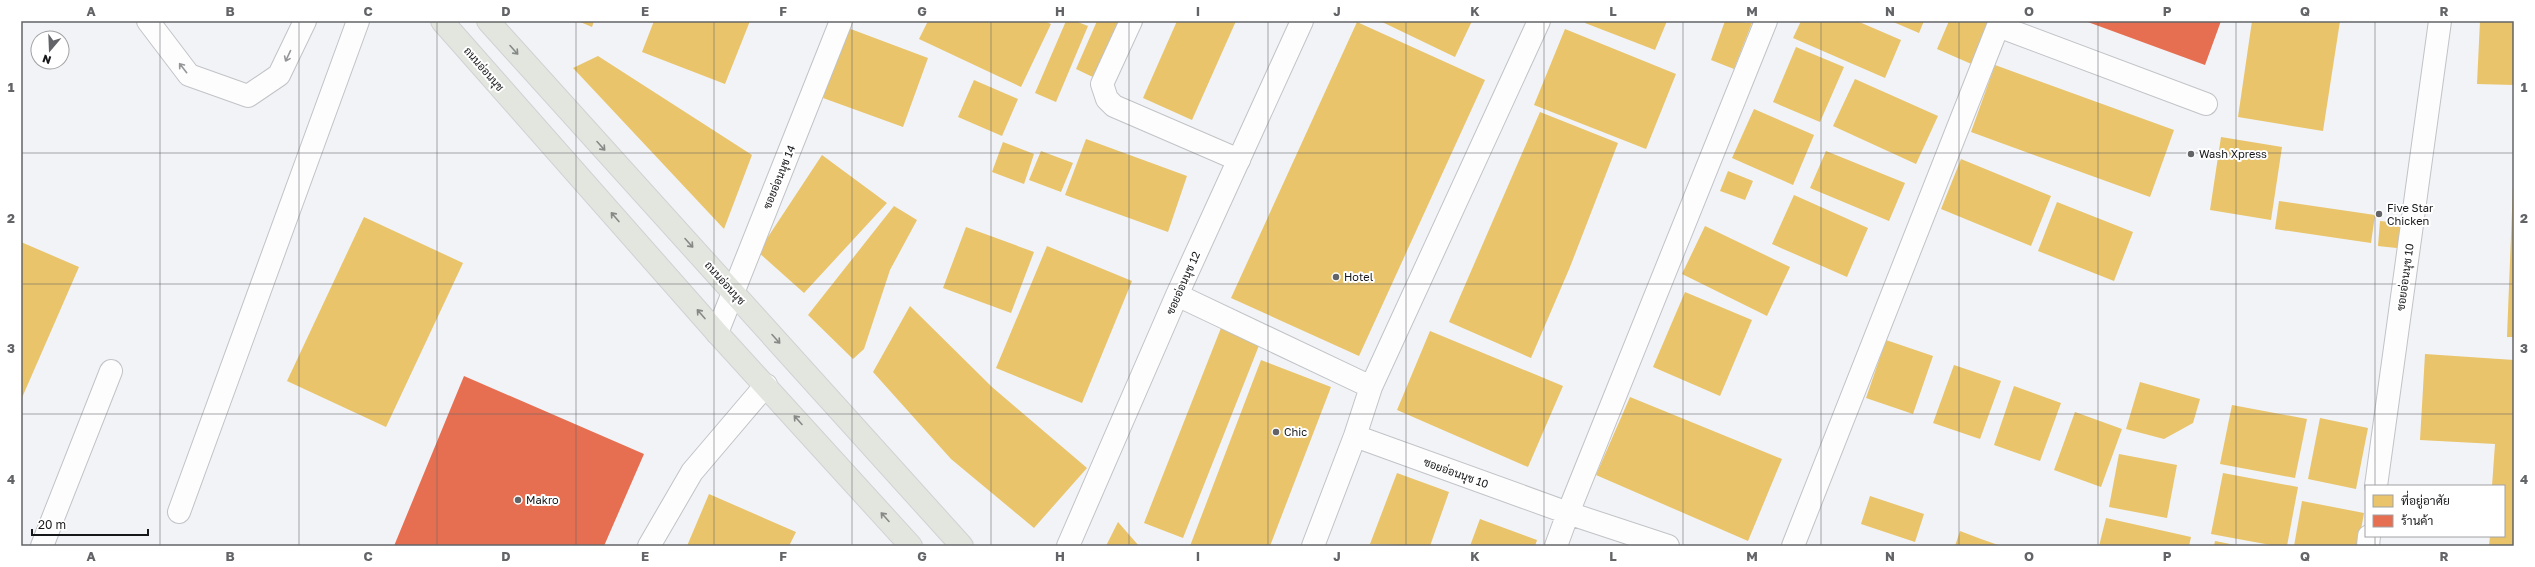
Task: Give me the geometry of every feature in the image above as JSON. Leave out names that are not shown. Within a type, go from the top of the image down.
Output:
[{"type":"main road","name":"ถนนอ่อนนุช","points":[[442,21],[718,334],[911,546]]},
{"type":"main road","name":"ถนนอ่อนนุช","points":[[488,21],[962,546]]},
{"type":"street","points":[[148,21],[189,76],[248,96],[279,75],[305,21]]},
{"type":"street","points":[[179,512],[358,21]]},
{"type":"street","name":"ซอยอ่อนนุช 14","points":[[718,334],[841,21]]},
{"type":"street","points":[[1131,21],[1102,84],[1107,99],[1114,106],[1239,160]]},
{"type":"street","name":"ซอยอ่อนนุช 12","points":[[1068,546],[1177,295],[1302,21]]},
{"type":"street","points":[[1313,546],[1355,436],[1371,387],[1539,21]]},
{"type":"street","points":[[1556,546],[1766,21]]},
{"type":"street","name":"ซอยอ่อนนุช 10","points":[[2376,485],[2440,21]]},
{"type":"street","points":[[1793,546],[1999,23],[2206,104]]},
{"type":"street","points":[[1177,295],[1371,387]]},
{"type":"street","points":[[42,546],[111,372]]},
{"type":"street","points":[[649,546],[692,472],[766,385]]},
{"type":"street","name":"ซอยอ่อนนุช 10","points":[[1355,436],[1568,513],[1668,546]]},
{"type":"building: ที่อยู่อาศัย","points":[[578,21],[594,21],[592,27]]},
{"type":"building: ที่อยู่อาศัย","points":[[654,21],[750,21],[725,84],[642,52]]},
{"type":"building: ที่อยู่อาศัย","points":[[928,21],[1044,21],[1051,24],[1021,87],[919,39]]},
{"type":"building: ที่อยู่อาศัย","points":[[1066,21],[1075,21],[1088,26],[1056,102],[1035,93]]},
{"type":"building: ที่อยู่อาศัย","points":[[1097,21],[1126,21],[1099,80],[1076,69]]},
{"type":"building: ที่อยู่อาศัย","points":[[1177,21],[1236,21],[1192,120],[1143,98]]},
{"type":"building: ที่อยู่อาศัย","points":[[1380,21],[1472,21],[1455,57]]},
{"type":"building: ที่อยู่อาศัย","points":[[1586,21],[1667,21],[1655,50],[1585,23]]},
{"type":"building: ที่อยู่อาศัย","points":[[1725,21],[1752,23],[1734,69],[1711,60]]},
{"type":"building: ที่อยู่อาศัย","points":[[1801,21],[1857,21],[1901,40],[1885,78],[1793,38]]},
{"type":"building: ที่อยู่อาศัย","points":[[1891,21],[1924,21],[1919,33]]},
{"type":"building: ที่อยู่อาศัย","points":[[1949,21],[1997,21],[1976,66],[1937,49]]},
{"type":"building: ที่อยู่อาศัย","points":[[2252,21],[2340,21],[2323,131],[2238,117]]},
{"type":"building: ที่อยู่อาศัย","points":[[2480,21],[2514,21],[2514,85],[2477,84]]},
{"type":"building: ที่อยู่อาศัย","points":[[1357,22],[1485,80],[1359,356],[1231,298]]},
{"type":"building: ที่อยู่อาศัย","points":[[848,28],[928,58],[903,127],[823,98]]},
{"type":"building: ที่อยู่อาศัย","points":[[1565,29],[1676,74],[1646,149],[1534,105]]},
{"type":"building: ที่อยู่อาศัย","points":[[1796,47],[1844,67],[1820,122],[1773,102]]},
{"type":"building: ที่อยู่อาศัย","points":[[598,56],[752,155],[724,229],[573,68]]},
{"type":"building: ที่อยู่อาศัย","points":[[1995,65],[2174,130],[2150,197],[1971,132]]},
{"type":"building: ที่อยู่อาศัย","points":[[1855,79],[1938,116],[1916,164],[1833,126]]},
{"type":"building: ที่อยู่อาศัย","points":[[974,80],[1018,99],[1002,136],[958,117]]},
{"type":"building: ที่อยู่อาศัย","points":[[1754,109],[1814,135],[1793,185],[1732,158]]},
{"type":"building: ที่อยู่อาศัย","points":[[1540,112],[1618,143],[1570,267],[1531,358],[1449,322]]},
{"type":"building: ที่อยู่อาศัย","points":[[2221,137],[2282,147],[2271,220],[2210,210]]},
{"type":"building: ที่อยู่อาศัย","points":[[1086,139],[1187,176],[1168,232],[1065,195]]},
{"type":"building: ที่อยู่อาศัย","points":[[1003,142],[1034,154],[1024,184],[992,172]]},
{"type":"building: ที่อยู่อาศัย","points":[[1041,151],[1073,163],[1061,192],[1029,180]]},
{"type":"building: ที่อยู่อาศัย","points":[[1826,151],[1905,183],[1889,221],[1810,188]]},
{"type":"building: ที่อยู่อาศัย","points":[[822,155],[887,203],[804,293],[758,252]]},
{"type":"building: ที่อยู่อาศัย","points":[[1961,159],[2051,196],[2031,246],[1941,209]]},
{"type":"building: ที่อยู่อาศัย","points":[[1728,171],[1753,181],[1745,200],[1720,191]]},
{"type":"building: ที่อยู่อาศัย","points":[[2513,185],[2514,337],[2507,337]]},
{"type":"building: ที่อยู่อาศัย","points":[[1794,195],[1868,228],[1847,277],[1772,244]]},
{"type":"building: ที่อยู่อาศัย","points":[[2279,201],[2375,215],[2371,243],[2275,229]]},
{"type":"building: ที่อยู่อาศัย","points":[[2057,202],[2133,232],[2114,281],[2038,251]]},
{"type":"building: ที่อยู่อาศัย","points":[[894,206],[917,220],[890,270],[864,349],[853,359],[808,315]]},
{"type":"building: ที่อยู่อาศัย","points":[[364,217],[463,263],[386,427],[287,381]]},
{"type":"building: ที่อยู่อาศัย","points":[[2380,221],[2408,224],[2406,249],[2378,246]]},
{"type":"building: ที่อยู่อาศัย","points":[[1705,226],[1790,267],[1767,316],[1682,274]]},
{"type":"building: ที่อยู่อาศัย","points":[[966,227],[1034,252],[1011,313],[943,288]]},
{"type":"building: ที่อยู่อาศัย","points":[[21,242],[79,267],[21,400]]},
{"type":"building: ที่อยู่อาศัย","points":[[1047,246],[1132,281],[1082,403],[996,368]]},
{"type":"building: ที่อยู่อาศัย","points":[[1685,292],[1752,320],[1720,396],[1653,367]]},
{"type":"building: ที่อยู่อาศัย","points":[[910,306],[992,387],[1087,468],[1034,528],[951,459],[873,372]]},
{"type":"building: ที่อยู่อาศัย","points":[[1221,328],[1260,343],[1183,538],[1144,523]]},
{"type":"building: ที่อยู่อาศัย","points":[[1430,331],[1563,386],[1528,467],[1397,410]]},
{"type":"building: ที่อยู่อาศัย","points":[[1886,340],[1933,356],[1913,414],[1866,398]]},
{"type":"building: ที่อยู่อาศัย","points":[[2425,354],[2514,360],[2514,546],[2489,546],[2490,537],[2505,537],[2505,485],[2492,485],[2495,444],[2420,440]]},
{"type":"building: ที่อยู่อาศัย","points":[[1261,360],[1331,387],[1270,546],[1190,546]]},
{"type":"building: ที่อยู่อาศัย","points":[[1954,365],[2001,381],[1980,439],[1933,423]]},
{"type":"building: ที่อยู่อาศัย","points":[[2140,382],[2200,399],[2193,423],[2164,439],[2126,429]]},
{"type":"building: ที่อยู่อาศัย","points":[[2014,386],[2061,403],[2040,461],[1994,445]]},
{"type":"building: ที่อยู่อาศัย","points":[[1630,397],[1782,459],[1748,541],[1596,475]]},
{"type":"building: ที่อยู่อาศัย","points":[[2232,405],[2307,419],[2295,478],[2220,464]]},
{"type":"building: ที่อยู่อาศัย","points":[[2075,412],[2122,429],[2101,487],[2054,470]]},
{"type":"building: ที่อยู่อาศัย","points":[[2320,418],[2368,428],[2356,489],[2308,479]]},
{"type":"building: ที่อยู่อาศัย","points":[[2119,454],[2177,465],[2167,518],[2109,507]]},
{"type":"building: ที่อยู่อาศัย","points":[[1397,473],[1449,492],[1430,546],[1370,544]]},
{"type":"building: ที่อยู่อาศัย","points":[[2223,473],[2298,487],[2287,546],[2276,546],[2211,534]]},
{"type":"building: ที่อยู่อาศัย","points":[[709,494],[796,532],[789,546],[687,546]]},
{"type":"building: ที่อยู่อาศัย","points":[[1870,496],[1924,514],[1915,542],[1861,524]]},
{"type":"building: ที่อยู่อาศัย","points":[[2302,501],[2364,513],[2358,546],[2294,546]]},
{"type":"building: ที่อยู่อาศัย","points":[[2106,518],[2191,537],[2189,546],[2099,546]]},
{"type":"building: ที่อยู่อาศัย","points":[[1480,519],[1537,540],[1535,546],[1470,546]]},
{"type":"building: ที่อยู่อาศัย","points":[[1118,522],[1139,546],[1106,546]]},
{"type":"building: ที่อยู่อาศัย","points":[[1960,531],[1981,539],[2001,546],[1955,546]]},
{"type":"building: ที่อยู่อาศัย","points":[[2215,541],[2235,545],[2235,546],[2214,546]]},
{"type":"building: ร้านค้า","points":[[2085,21],[2221,21],[2205,65]]},
{"type":"building: ร้านค้า","name":"Makro","points":[[464,376],[644,454],[604,546],[394,546]]},
{"type":"place","name":"Wash Xpress","points":[[2191,154]]},
{"type":"place","name":"Five Star Chicken","points":[[2379,214]]},
{"type":"place","name":"Hotel","points":[[1336,277]]},
{"type":"place","name":"Chic","points":[[1276,432]]},
{"type":"place","name":"Makro","points":[[518,500]]}]
